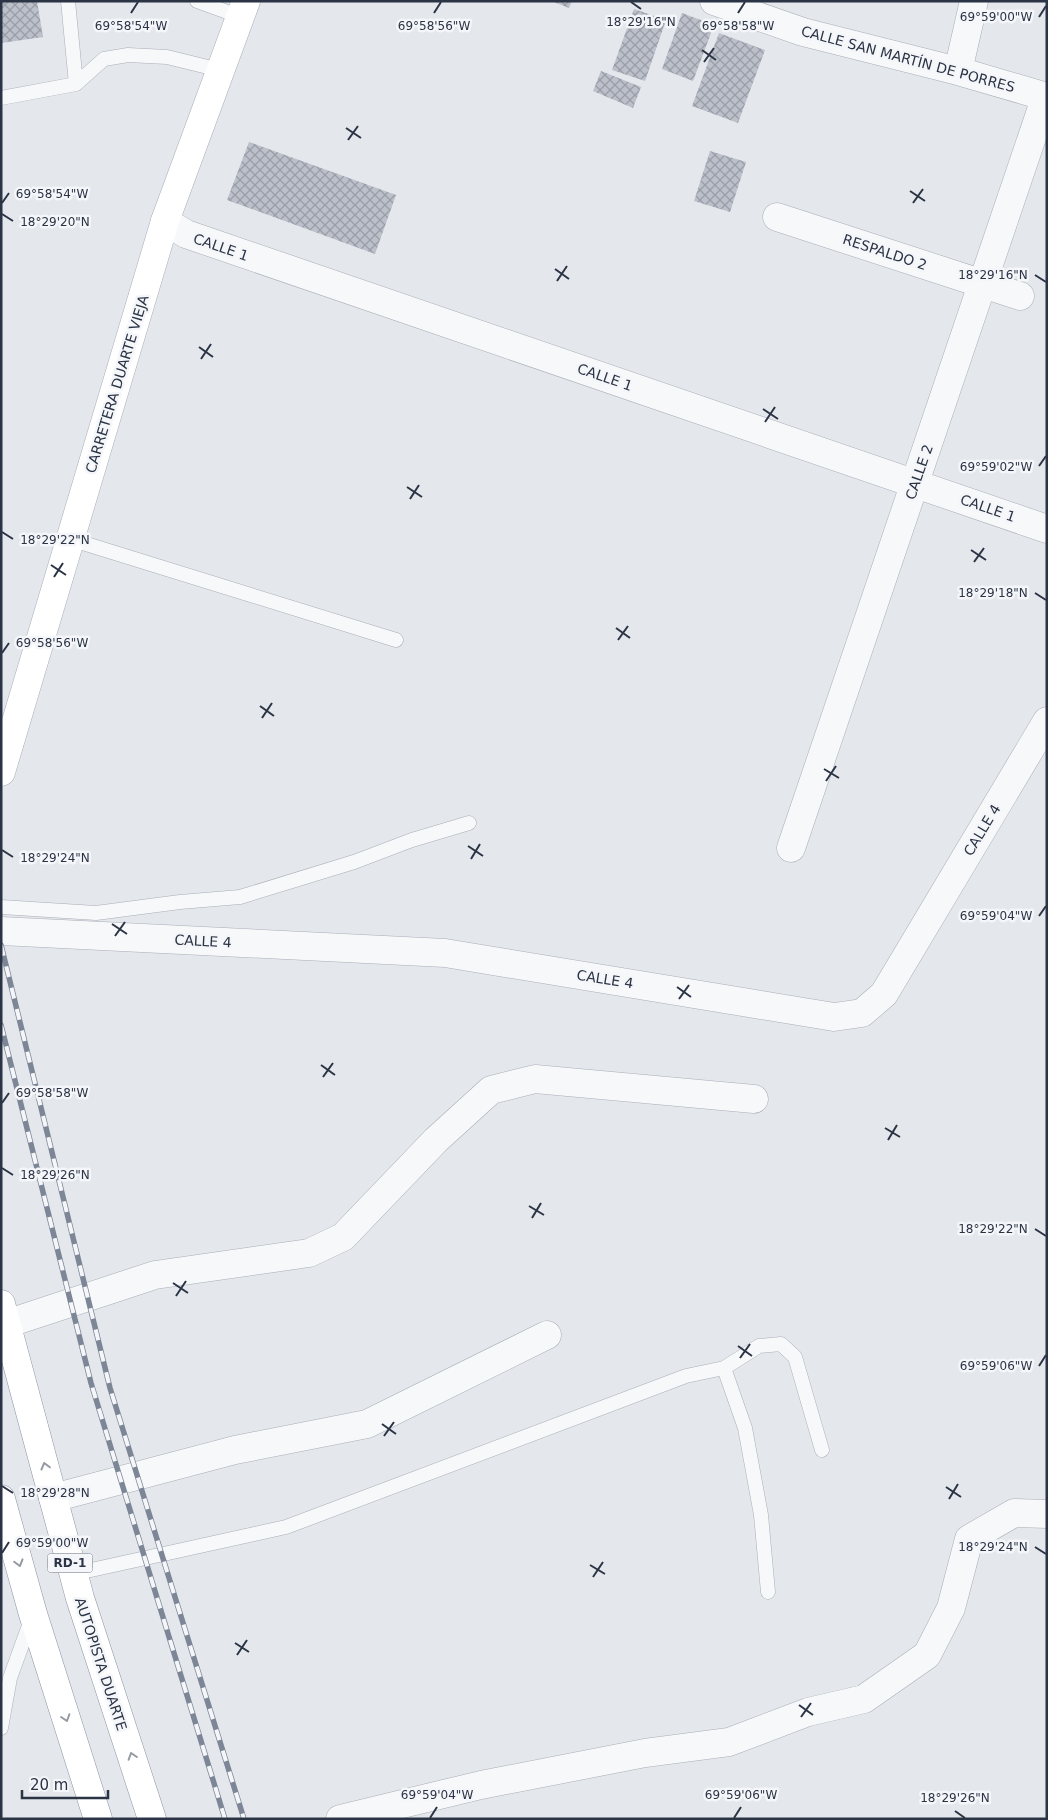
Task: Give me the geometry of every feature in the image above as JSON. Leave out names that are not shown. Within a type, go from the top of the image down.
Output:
[{"type":"main road","name":"CARRETERA DUARTE VIEJA","points":[[2,767],[165,221],[244,9]]},
{"type":"main road","name":"AUTOPISTA DUARTE","points":[[4,1314],[73,1574],[152,1819]]},
{"type":"main road","points":[[1,1499],[33,1614],[98,1819]]},
{"type":"street","name":"CALLE SAN MARTÍN DE PORRES","points":[[714,1],[803,32],[958,71],[1046,96]]},
{"type":"street","points":[[958,71],[974,1]]},
{"type":"street","name":"CALLE 2","points":[[791,848],[1046,96]]},
{"type":"street","name":"RESPALDO 2","points":[[777,218],[1020,296]]},
{"type":"street","name":"CALLE 1","points":[[165,221],[186,234],[1047,529]]},
{"type":"street","name":"CALLE 4","points":[[1,931],[445,953],[834,1017],[862,1013],[884,994],[1047,721]]},
{"type":"street","points":[[4,1314],[155,1275],[309,1253],[343,1237],[436,1140],[491,1090],[535,1079],[754,1099]]},
{"type":"street","points":[[53,1498],[235,1450],[367,1424],[547,1335]]},
{"type":"street","points":[[340,1819],[481,1785],[645,1753],[729,1742],[808,1712],[864,1700],[927,1655],[951,1608],[969,1539],[1014,1513],[1047,1514]]},
{"type":"lane","points":[[68,1],[76,84]]},
{"type":"lane","points":[[197,1],[244,9]]},
{"type":"lane","points":[[1,98],[76,84],[104,59],[128,55],[167,57],[220,70]]},
{"type":"lane","points":[[70,540],[396,640]]},
{"type":"lane","points":[[1,908],[96,913],[180,902],[240,897],[354,862],[469,823]]},
{"type":"lane","points":[[73,1574],[286,1528],[686,1376],[724,1368],[759,1346],[781,1344],[795,1356],[822,1450]]},
{"type":"lane","points":[[724,1368],[745,1428],[761,1515],[768,1592]]},
{"type":"lane","points":[[1,1728],[10,1678],[33,1614]]},
{"type":"building","points":[[1,1],[37,1],[43,37],[1,43]]},
{"type":"building","points":[[551,1],[572,1],[569,8]]},
{"type":"building","points":[[634,9],[666,20],[645,81],[612,70]]},
{"type":"building","points":[[682,13],[714,25],[693,81],[662,69]]},
{"type":"building","points":[[719,33],[765,50],[738,123],[692,106]]},
{"type":"building","points":[[601,71],[641,87],[633,108],[593,91]]},
{"type":"building","points":[[249,142],[396,195],[375,254],[227,200]]},
{"type":"building","points":[[710,151],[746,162],[730,212],[694,201]]},
{"type":"railway","points":[[1,945],[110,1388],[244,1819]]},
{"type":"railway","points":[[1,1025],[91,1383],[225,1819]]}]
